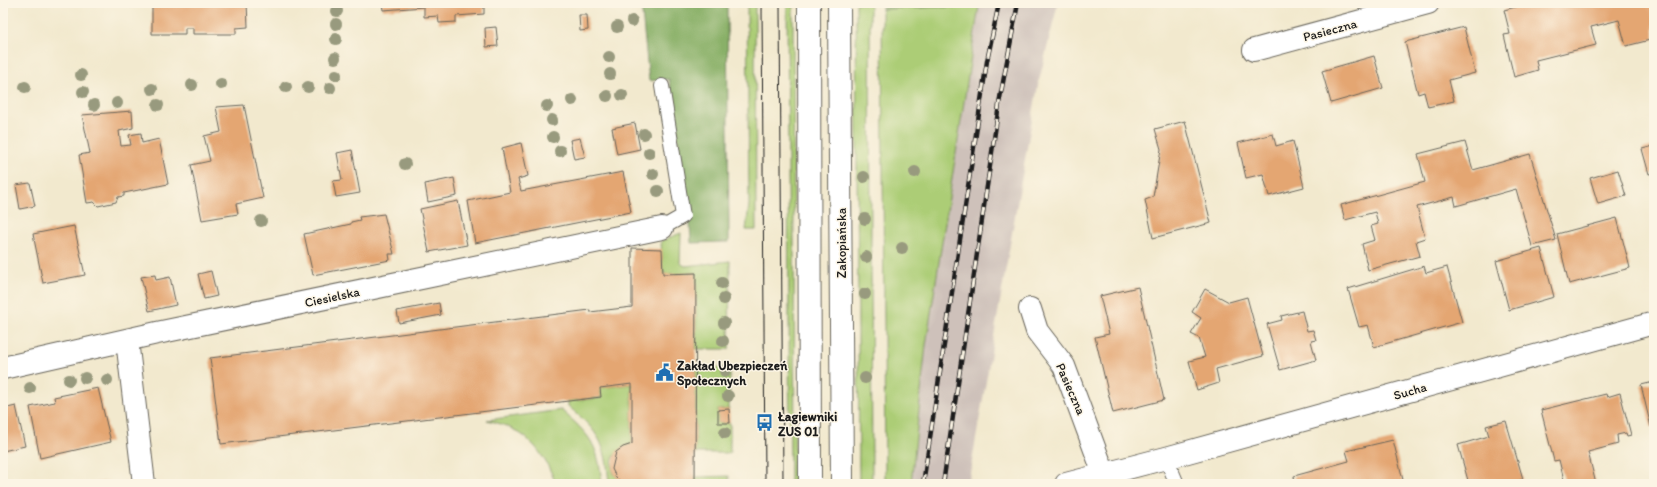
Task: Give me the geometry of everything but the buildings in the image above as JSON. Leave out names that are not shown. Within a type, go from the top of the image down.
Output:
[{"type":"street","points":[[809,3],[810,484]]},
{"type":"street","name":"Zakopiańska","points":[[839,3],[842,484]]},
{"type":"street","name":"Pasieczna","points":[[1254,50],[1428,3]]},
{"type":"street","name":"Ciesielska","points":[[3,368],[127,340],[662,228]]},
{"type":"street","name":"Pasieczna","points":[[1030,309],[1037,331],[1064,366],[1104,474]]},
{"type":"street","name":"Sucha","points":[[1066,484],[1166,458],[1654,323]]},
{"type":"street","points":[[127,340],[144,484]]},
{"type":"lane","points":[[662,86],[683,216],[662,228]]},
{"type":"lane","points":[[1166,458],[1177,484]]},
{"type":"shaded area","points":[[980,3],[1058,3],[1038,85],[968,484],[911,484],[926,345]]},
{"type":"green space","points":[[641,3],[727,3],[729,242],[691,243],[690,223],[669,79],[649,81]]},
{"type":"green space","points":[[747,3],[755,3],[756,230],[746,230],[749,204]]},
{"type":"green space","points":[[787,3],[793,3],[795,484],[790,484]]},
{"type":"green space","points":[[856,3],[870,3],[872,484],[859,484]]},
{"type":"green space","points":[[882,3],[980,3],[979,6],[882,9]]},
{"type":"green space","points":[[979,6],[926,345],[911,484],[885,484],[882,9]]},
{"type":"green space","points":[[681,233],[680,263],[685,266],[730,261],[729,349],[696,349],[696,273],[663,274],[661,241]]},
{"type":"green space","points":[[696,367],[730,368],[729,409],[718,410],[718,423],[730,423],[730,453],[695,453]]},
{"type":"green space","points":[[632,384],[632,444],[617,452],[612,464],[613,471],[616,476],[622,481],[630,484],[609,484],[606,458],[599,439],[587,423],[568,406],[568,401],[601,398],[600,388]]},
{"type":"green space","points":[[561,410],[580,427],[591,442],[598,459],[602,484],[556,484],[545,460],[530,442],[512,429],[487,420]]},
{"type":"green space","points":[[729,476],[729,484],[695,484],[695,477]]},
{"type":"tram line","points":[[762,3],[765,484]]},
{"type":"tram line","points":[[780,3],[783,484]]},
{"type":"railway","points":[[923,484],[987,61],[999,3]]},
{"type":"railway","points":[[943,484],[1000,98],[1018,3]]},
{"type":"place","name":"Zakład Ubezpieczeń Społecznych","points":[[664,372]]},
{"type":"place","name":"Łagiewniki ZUS 01","points":[[765,423]]}]
